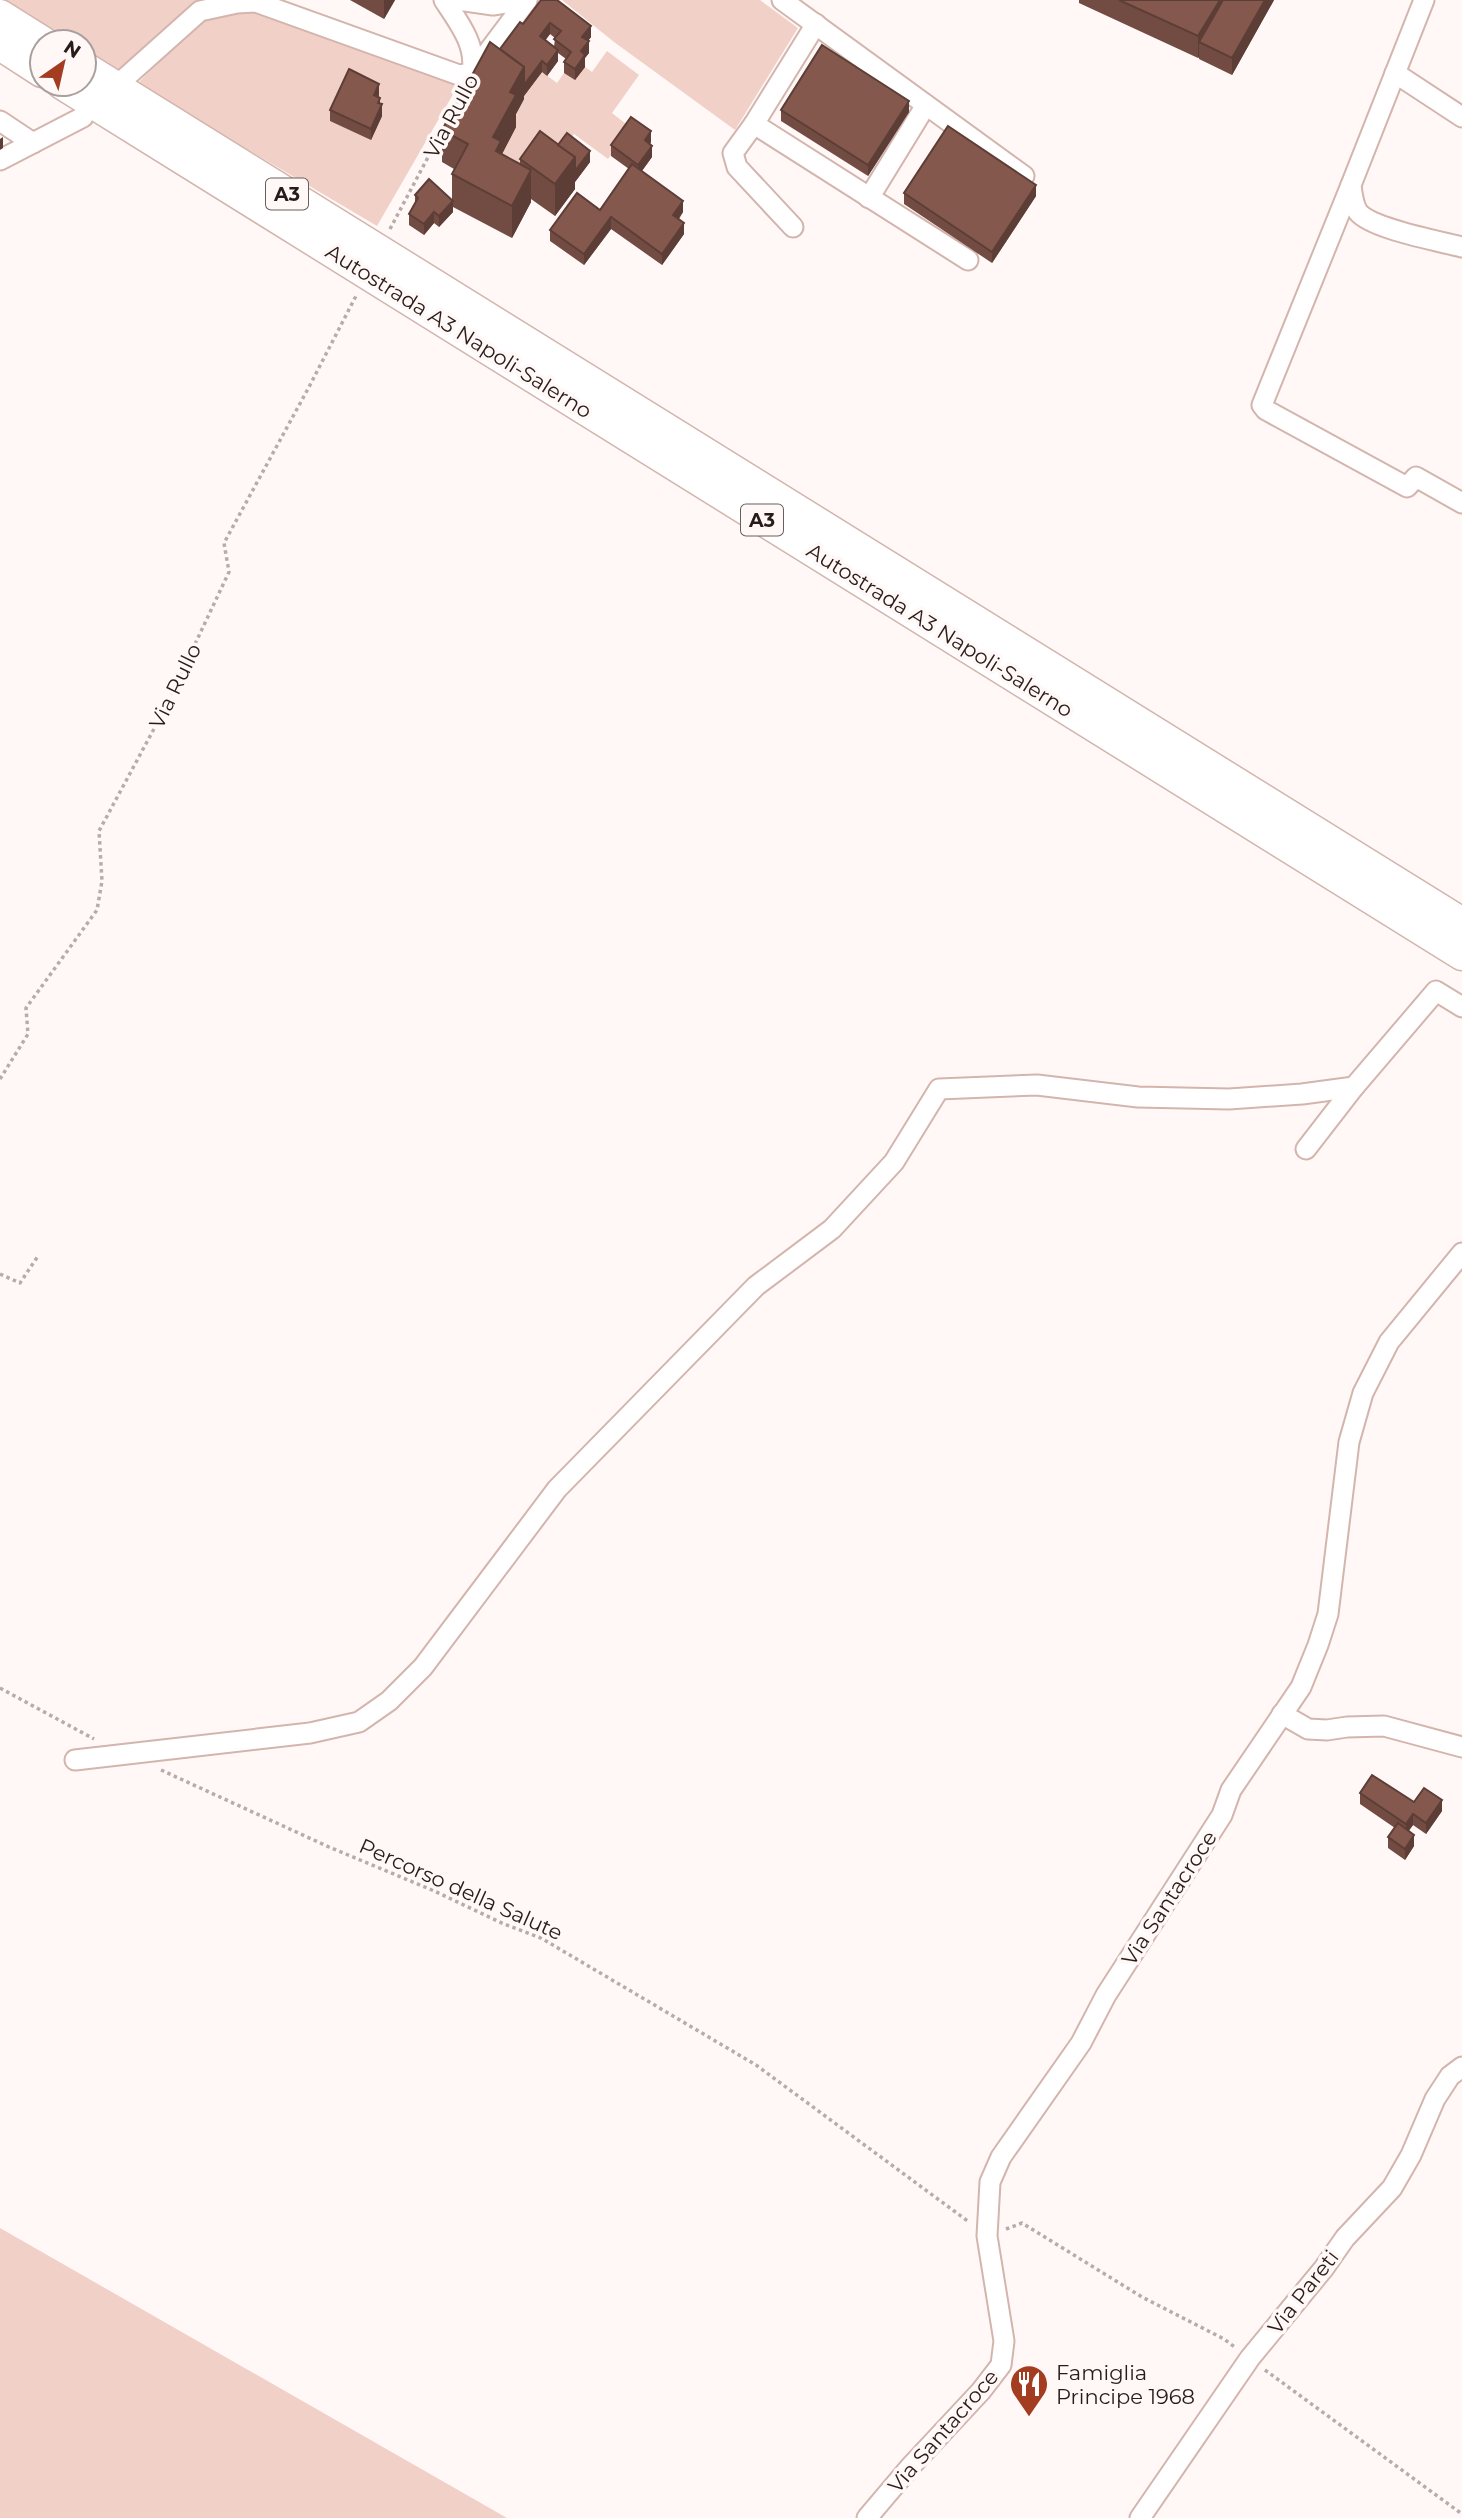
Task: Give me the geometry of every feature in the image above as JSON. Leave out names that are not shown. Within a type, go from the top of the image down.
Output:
[{"type":"highway","points":[[0,15],[28,33]]},
{"type":"highway","points":[[0,45],[28,63]]},
{"type":"highway","name":"Autostrada A3 Napoli-Salerno","points":[[98,76],[1462,923]]},
{"type":"highway","name":"Autostrada A3 Napoli-Salerno","points":[[85,98],[1462,955]]},
{"type":"street","points":[[125,78],[200,11],[246,2],[256,2],[459,75],[472,73],[474,52],[444,0]]},
{"type":"street","points":[[458,0],[493,5],[527,0]]},
{"type":"street","name":"Via Rullo","points":[[472,73],[527,0]]},
{"type":"street","points":[[782,0],[1024,176]]},
{"type":"street","points":[[1424,0],[1262,405],[1266,411],[1407,487],[1416,477],[1462,503]]},
{"type":"street","points":[[793,227],[737,166],[733,153],[816,24]]},
{"type":"street","points":[[1395,73],[1462,117]]},
{"type":"street","points":[[869,198],[926,105]]},
{"type":"street","points":[[0,160],[83,117]]},
{"type":"street","points":[[0,121],[33,143]]},
{"type":"street","points":[[754,124],[968,260]]},
{"type":"street","points":[[1351,185],[1355,205],[1370,221],[1462,247]]},
{"type":"street","points":[[1306,1149],[1354,1087],[1436,991],[1462,1007]]},
{"type":"street","points":[[75,1760],[310,1733],[359,1722],[388,1702],[423,1667],[557,1489],[756,1286],[832,1229],[894,1161],[939,1089],[1037,1085],[1138,1097],[1228,1099],[1303,1094],[1354,1087]]},
{"type":"street","name":"Via Santacroce","points":[[867,2518],[911,2466],[981,2392],[1001,2365],[1004,2341],[987,2236],[990,2182],[1001,2157],[1081,2043],[1106,1994],[1222,1815],[1231,1790],[1301,1687],[1328,1614],[1349,1442],[1363,1393],[1389,1342],[1462,1253]]},
{"type":"street","points":[[1282,1714],[1308,1728],[1327,1730],[1384,1726],[1462,1747]]},
{"type":"street","name":"Via Pareti","points":[[1140,2518],[1250,2358],[1324,2268],[1345,2238],[1392,2189],[1411,2155],[1435,2099],[1450,2076],[1462,2067]]},
{"type":"path","name":"Via Rullo","points":[[385,238],[472,73]]},
{"type":"path","name":"Via Rullo","points":[[0,1079],[28,1034],[26,1008],[97,910],[102,881],[99,831],[162,714],[229,572],[224,543],[359,289]]},
{"type":"path","points":[[0,1275],[20,1283],[38,1256]]},
{"type":"path","points":[[0,1688],[121,1754]]},
{"type":"path","name":"Percorso della Salute","points":[[156,1768],[504,1924],[541,1938],[756,2065],[987,2236]]},
{"type":"shaded area","points":[[0,0],[218,0],[117,74],[98,62],[98,28],[43,28]]},
{"type":"shaded area","points":[[562,0],[760,0],[798,28],[735,130],[614,42]]},
{"type":"shaded area","points":[[255,9],[459,84],[377,226],[137,84],[202,18]]},
{"type":"shaded area","points":[[607,51],[639,75],[612,113],[631,128],[608,159],[574,134],[548,169],[493,170],[523,98],[542,72],[557,83],[564,73],[585,67],[592,72]]},
{"type":"shaded area","points":[[0,2228],[507,2518],[0,2518]]},
{"type":"building","points":[[541,0],[557,0],[591,26],[582,37],[589,41],[581,51],[585,55],[575,69],[564,62],[571,52],[554,39],[561,31],[550,23],[540,36],[558,50],[547,65],[542,61],[524,85],[524,67],[500,49]]},
{"type":"building","points":[[1119,0],[1220,0],[1198,36]]},
{"type":"building","points":[[1223,0],[1265,0],[1232,58],[1199,42]]},
{"type":"building","points":[[490,42],[524,67],[510,92],[516,95],[493,137],[501,141],[496,151],[531,170],[512,206],[452,174],[468,144],[442,130]]},
{"type":"building","points":[[822,45],[909,101],[868,165],[781,110]]},
{"type":"building","points":[[349,69],[379,84],[374,95],[380,98],[378,103],[382,104],[371,129],[330,110]]},
{"type":"building","points":[[631,117],[651,131],[645,140],[652,146],[638,165],[611,145]]},
{"type":"building","points":[[948,126],[1036,185],[992,252],[904,193]]},
{"type":"building","points":[[540,131],[575,157],[555,184],[520,159]]},
{"type":"building","points":[[567,133],[590,151],[575,171],[575,157],[558,145]]},
{"type":"building","points":[[632,164],[683,201],[673,215],[684,223],[662,254],[611,217],[584,254],[550,230],[577,193],[600,210]]},
{"type":"building","points":[[429,179],[453,201],[439,216],[434,212],[424,224],[409,214],[418,198],[415,195]]},
{"type":"building","points":[[1372,1775],[1414,1802],[1424,1788],[1442,1800],[1426,1823],[1413,1814],[1406,1824],[1360,1793]]},
{"type":"building","points":[[1398,1823],[1414,1835],[1405,1849],[1388,1837]]},
{"type":"place","name":"Famiglia Principe 1968","points":[[1029,2418]]}]
